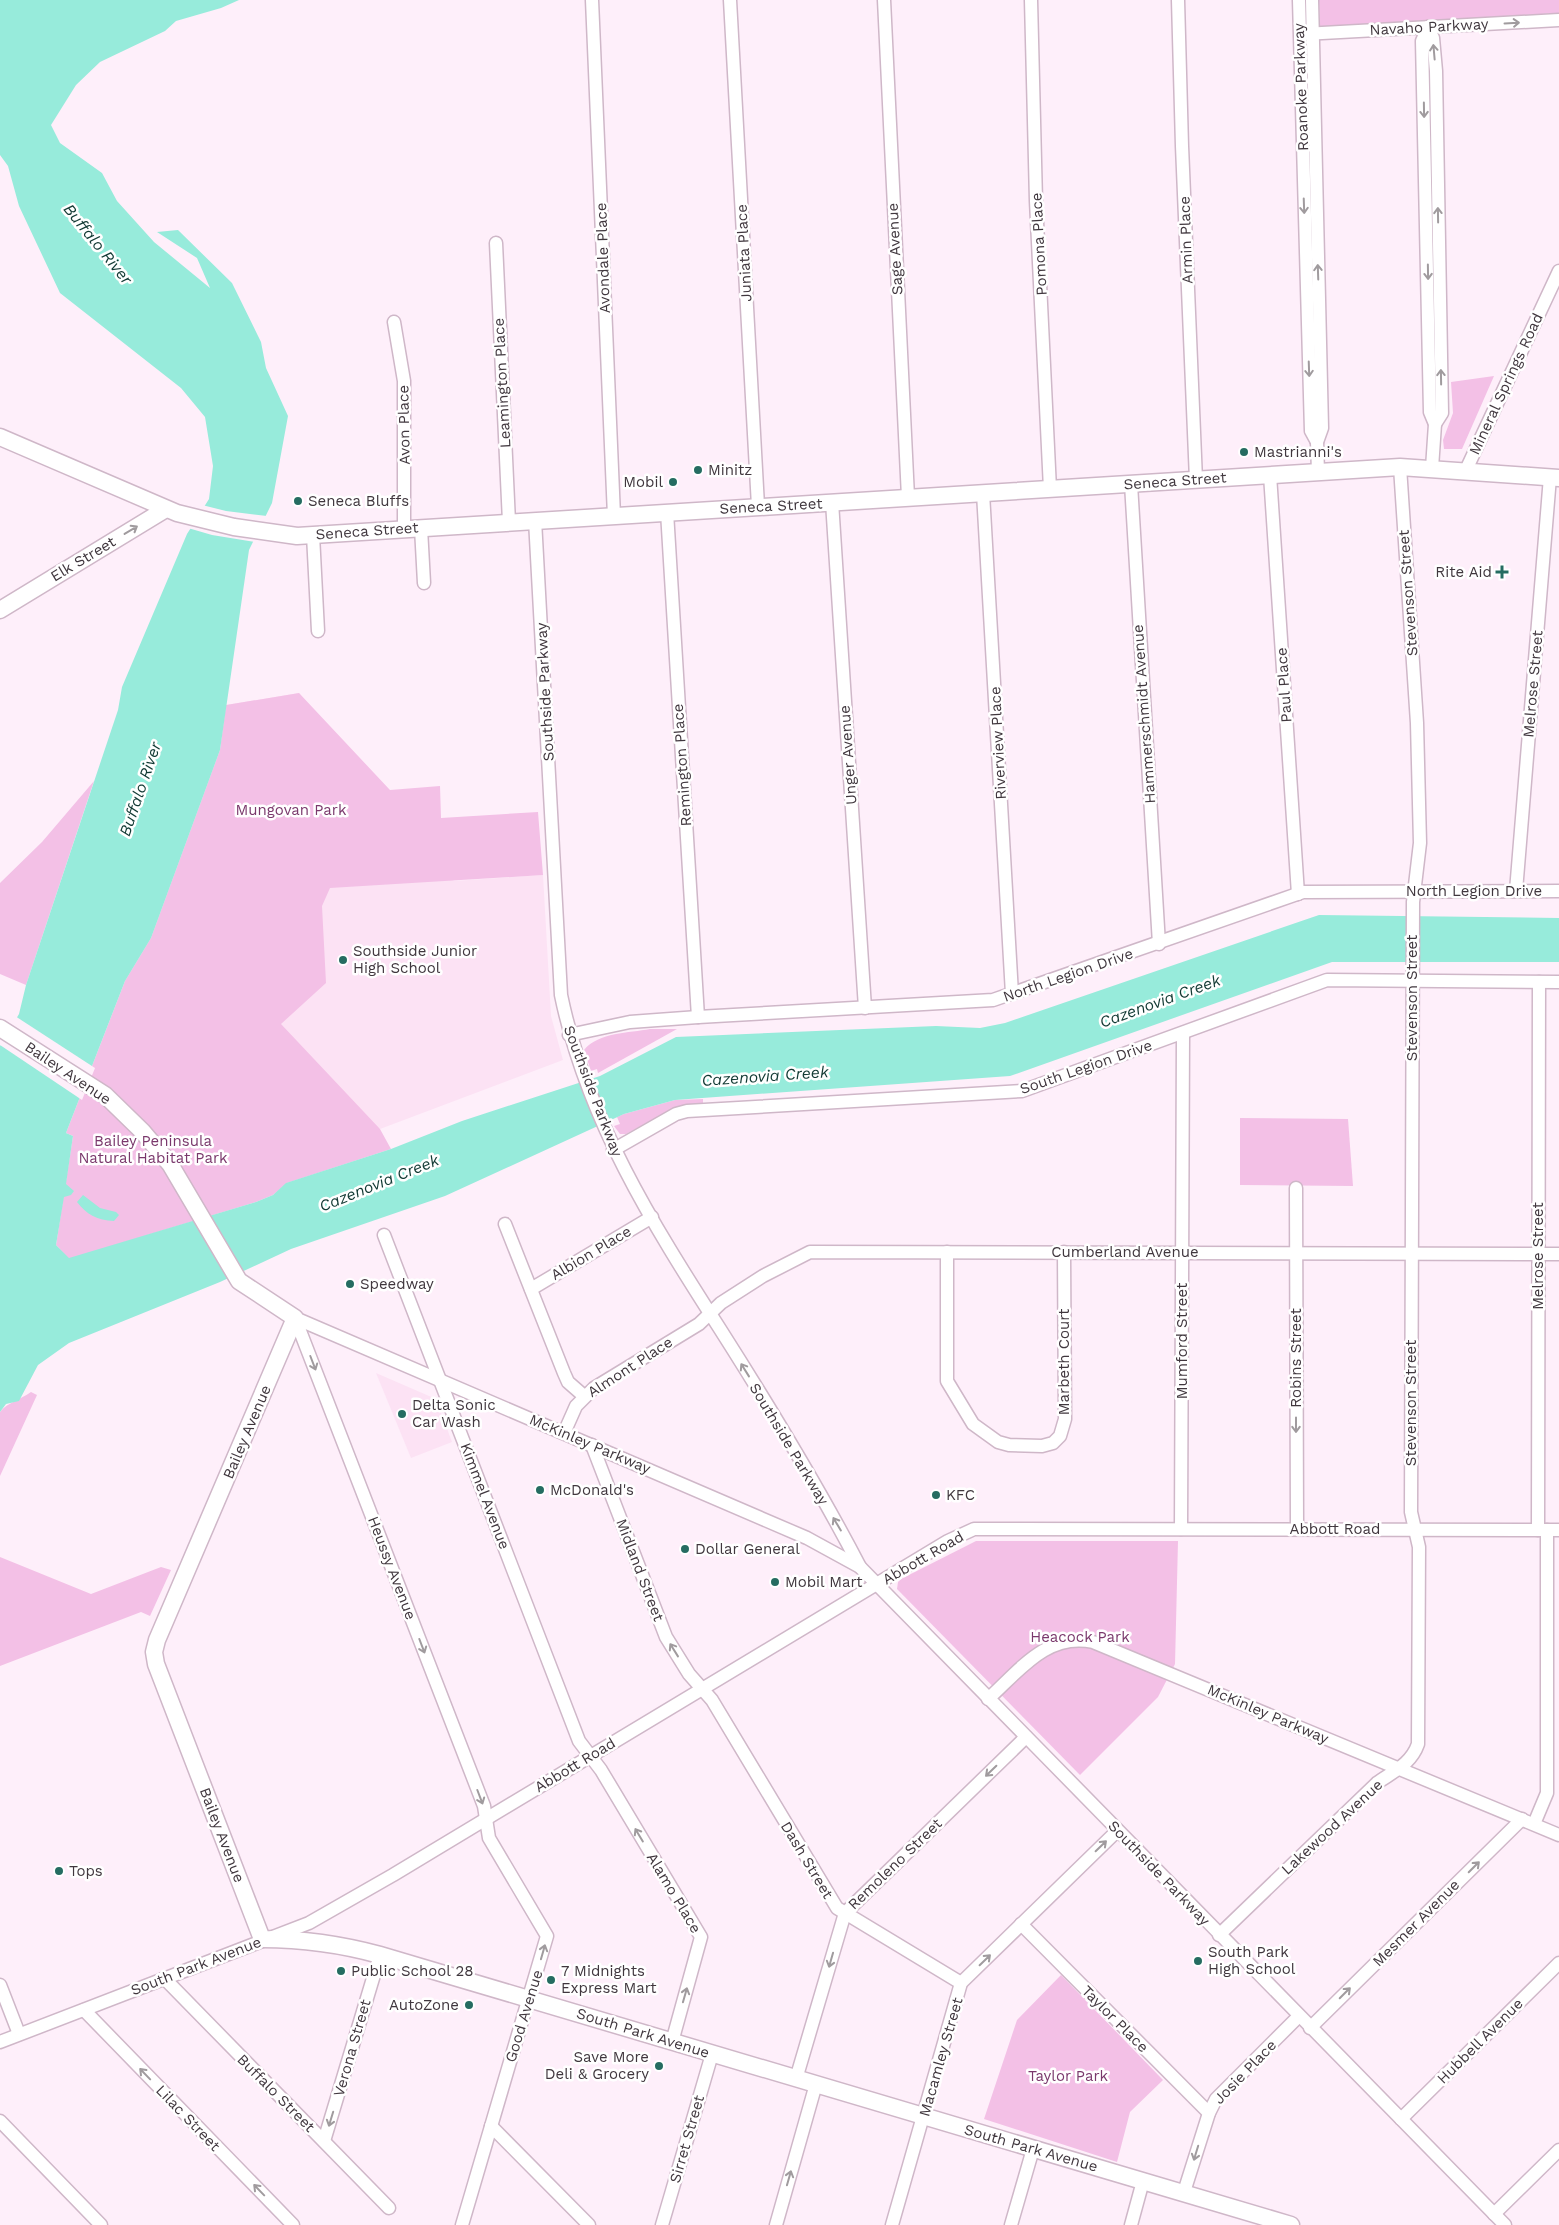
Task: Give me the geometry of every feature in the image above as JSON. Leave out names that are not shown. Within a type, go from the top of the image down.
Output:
[{"type":"main road","name":"Seneca Street","points":[[0,437],[171,511],[234,527],[297,536],[1400,467],[1554,477]]},
{"type":"main road","name":"Elk Street","points":[[0,610],[171,511]]},
{"type":"main road","name":"Bailey Avenue","points":[[2,1030],[105,1095],[142,1131],[170,1164],[239,1281],[295,1318],[160,1632],[154,1652],[156,1664],[262,1939]]},
{"type":"main road","name":"South Park Avenue","points":[[262,1939],[308,1940],[341,1944],[1184,2192],[1253,2220],[1291,2225]]},
{"type":"street","name":"Avondale Place","points":[[592,0],[614,516]]},
{"type":"street","name":"Juniata Place","points":[[730,0],[758,506]]},
{"type":"street","name":"Sage Avenue","points":[[884,0],[908,497]]},
{"type":"street","name":"Pomona Place","points":[[1031,0],[1037,211],[1050,488]]},
{"type":"street","name":"Armin Place","points":[[1178,0],[1196,480]]},
{"type":"street","name":"Roanoke Parkway","points":[[1298,0],[1309,175],[1313,302],[1322,428],[1317,442],[1318,472]]},
{"type":"street","name":"Roanoke Parkway","points":[[1309,175],[1312,0]]},
{"type":"street","name":"Navaho Parkway","points":[[1299,34],[1559,20]]},
{"type":"street","points":[[1428,27],[1433,38],[1436,71],[1431,166],[1434,295],[1442,413],[1435,424],[1432,468]]},
{"type":"street","name":"Leamington Place","points":[[496,244],[509,522]]},
{"type":"street","name":"Mineral Springs Road","points":[[1466,470],[1559,270]]},
{"type":"street","name":"Avon Place","points":[[394,322],[404,381],[404,529]]},
{"type":"street","name":"Stevenson Street","points":[[1400,467],[1417,723],[1420,843],[1413,896],[1412,977],[1411,1512],[1416,1529]]},
{"type":"street","name":"Paul Place","points":[[1270,475],[1298,894]]},
{"type":"street","name":"Melrose Street","points":[[1516,891],[1554,477]]},
{"type":"street","name":"Hammerschmidt Avenue","points":[[1131,484],[1159,944]]},
{"type":"street","name":"Riverview Place","points":[[983,492],[1012,994]]},
{"type":"street","name":"Unger Avenue","points":[[832,502],[865,1008]]},
{"type":"street","name":"Remington Place","points":[[667,512],[698,1017]]},
{"type":"street","name":"Southside Parkway","points":[[535,520],[561,995],[569,1035],[614,1150],[709,1314],[777,1422],[860,1567]]},
{"type":"street","points":[[422,528],[424,583]]},
{"type":"street","points":[[313,534],[318,631]]},
{"type":"street","name":"North Legion Drive","points":[[569,1035],[630,1022],[993,1000],[1159,944],[1298,894],[1413,896],[1559,891]]},
{"type":"street","name":"South Legion Drive","points":[[614,1150],[676,1114],[687,1111],[1022,1091],[1327,980],[1412,977],[1559,982]]},
{"type":"street","name":"Melrose Street","points":[[1528,1822],[1547,1793],[1548,1530],[1538,1254],[1538,982]]},
{"type":"street","name":"Mumford Street","points":[[1181,1529],[1183,1032]]},
{"type":"street","name":"Robins Street","points":[[1296,1188],[1297,1529]]},
{"type":"street","name":"Albion Place","points":[[531,1289],[652,1218]]},
{"type":"street","points":[[505,1224],[568,1382],[584,1396]]},
{"type":"street","name":"Kimmel Avenue","points":[[384,1235],[579,1741],[589,1756]]},
{"type":"street","name":"Cumberland Avenue","points":[[709,1314],[763,1276],[810,1252],[1559,1254]]},
{"type":"street","name":"Marbeth Court","points":[[948,1252],[948,1381],[972,1424],[987,1436],[1009,1445],[1042,1446],[1053,1443],[1060,1436],[1064,1419],[1064,1252]]},
{"type":"street","name":"Almont Place","points":[[564,1433],[576,1406],[584,1396],[604,1381],[699,1324],[709,1314]]},
{"type":"street","name":"McKinley Parkway","points":[[295,1318],[816,1542],[860,1567],[877,1584]]},
{"type":"street","name":"Heussy Avenue","points":[[295,1318],[484,1806],[486,1818]]},
{"type":"street","name":"Midland Street","points":[[592,1445],[666,1637],[688,1674],[702,1689]]},
{"type":"street","name":"Lakewood Avenue","points":[[1219,1935],[1376,1784],[1414,1756],[1418,1744],[1419,1546],[1416,1529]]},
{"type":"street","name":"Abbott Road","points":[[262,1939],[309,1923],[948,1541],[974,1530],[1548,1530]]},
{"type":"street","name":"Southside Parkway","points":[[877,1584],[1505,2225]]},
{"type":"street","name":"McKinley Parkway","points":[[988,1699],[1026,1664],[1051,1645],[1062,1641],[1082,1640],[1116,1650],[1559,1835]]},
{"type":"street","name":"Dash Street","points":[[702,1689],[712,1700],[837,1908],[961,1983]]},
{"type":"street","name":"Remoleno Street","points":[[796,2079],[845,1913],[1026,1737]]},
{"type":"street","name":"Alamo Place","points":[[589,1756],[606,1779],[701,1937],[672,2042]]},
{"type":"street","name":"Good Avenue","points":[[462,2225],[547,1936],[489,1838],[486,1829],[486,1818]]},
{"type":"street","name":"Mesmer Avenue","points":[[1310,2028],[1528,1822]]},
{"type":"street","name":"Macamley Street","points":[[892,2225],[961,1983],[1117,1830]]},
{"type":"street","name":"Taylor Place","points":[[1021,1924],[1209,2113]]},
{"type":"street","name":"South Park Avenue","points":[[0,2042],[262,1939]]},
{"type":"street","name":"Verona Street","points":[[324,2142],[380,1955]]},
{"type":"street","name":"Hubbell Avenue","points":[[1401,2119],[1559,1963]]},
{"type":"street","name":"Buffalo Street","points":[[164,1978],[388,2208]]},
{"type":"street","points":[[0,1985],[19,2034]]},
{"type":"street","name":"Lilac Street","points":[[84,2010],[293,2225]]},
{"type":"street","name":"Josie Place","points":[[1184,2192],[1209,2113],[1216,2099],[1299,2016]]},
{"type":"street","name":"Sirret Street","points":[[662,2225],[712,2054]]},
{"type":"street","points":[[776,2225],[816,2084]]},
{"type":"street","points":[[0,2121],[101,2225]]},
{"type":"street","points":[[491,2126],[589,2225]]},
{"type":"street","points":[[1011,2225],[1033,2149]]},
{"type":"street","points":[[1494,2214],[1559,2150]]},
{"type":"street","points":[[1131,2225],[1143,2181]]},
{"type":"shaded area","name":"Southside Junior High School","points":[[299,693],[454,881],[543,875],[551,1016],[563,1060],[380,1129],[125,981],[220,750],[226,705]]},
{"type":"shaded area","points":[[376,1373],[436,1399],[452,1442],[411,1458]]},
{"type":"green space","points":[[1319,0],[1559,0],[1559,13],[1320,28]]},
{"type":"green space","points":[[1494,376],[1462,449],[1444,449],[1443,440],[1453,413],[1451,382]]},
{"type":"green space","name":"Mungovan Park","points":[[299,693],[390,790],[440,786],[441,818],[538,812],[543,875],[330,888],[322,906],[326,983],[281,1024],[380,1129],[391,1149],[287,1183],[273,1195],[256,1202],[69,1259],[56,1245],[73,1136],[66,1133],[125,981],[151,938],[220,750],[226,705]]},
{"type":"green space","points":[[94,781],[26,985],[0,974],[0,883],[42,842]]},
{"type":"green space","points":[[650,1029],[677,1029],[598,1073],[597,1069],[591,1071],[584,1050],[590,1044],[606,1036]]},
{"type":"green space","points":[[703,1099],[703,1104],[676,1107],[626,1134],[620,1134],[614,1126],[620,1124],[617,1117],[624,1114],[675,1100]]},
{"type":"green space","points":[[1240,1118],[1348,1119],[1353,1186],[1240,1185]]},
{"type":"green space","points":[[31,1392],[37,1395],[0,1476],[0,1412]]},
{"type":"green space","name":"Heacock Park","points":[[976,1541],[1178,1541],[1175,1664],[1158,1697],[1080,1775],[897,1589],[898,1582],[901,1579]]},
{"type":"green space","points":[[0,1557],[91,1594],[161,1567],[171,1570],[150,1616],[141,1612],[0,1666]]},
{"type":"green space","name":"Taylor Park","points":[[1061,1975],[1163,2080],[1130,2112],[1117,2162],[984,2119],[1017,2020]]},
{"type":"water","points":[[0,0],[239,0],[221,8],[176,21],[165,31],[100,62],[76,85],[51,125],[60,143],[102,173],[117,201],[154,242],[210,288],[197,258],[157,232],[178,230],[232,283],[261,342],[266,368],[288,416],[272,503],[249,550],[220,750],[151,938],[125,981],[66,1133],[73,1136],[66,1184],[74,1191],[71,1195],[64,1197],[56,1245],[69,1258],[256,1202],[273,1195],[286,1183],[391,1149],[462,1121],[600,1076],[676,1037],[936,1026],[980,1028],[1005,1023],[1319,915],[1559,918],[1559,962],[1332,962],[1010,1076],[675,1100],[624,1114],[445,1196],[291,1249],[220,1282],[69,1343],[38,1365],[19,1401],[6,1404],[0,1412],[0,1046],[19,1014],[26,985],[118,710],[122,687],[187,534],[209,499],[213,466],[205,417],[181,388],[60,293],[19,206],[8,166],[0,155]]},
{"type":"water","points":[[83,1195],[100,1208],[116,1212],[119,1215],[114,1221],[93,1216],[77,1202]]},
{"type":"pier","points":[[202,505],[226,511],[267,516],[255,542],[212,535],[188,528]]},
{"type":"pier","points":[[15,1016],[95,1068],[82,1100],[0,1045]]},
{"type":"place","name":"Mastrianni's","points":[[1244,452]]},
{"type":"place","name":"Minitz","points":[[698,470]]},
{"type":"place","name":"Mobil","points":[[673,482]]},
{"type":"place","name":"Seneca Bluffs","points":[[298,501]]},
{"type":"place","name":"Rite Aid","points":[[1502,572]]},
{"type":"place","name":"Southside Junior High School","points":[[343,960]]},
{"type":"place","name":"Speedway","points":[[350,1284]]},
{"type":"place","name":"Delta Sonic Car Wash","points":[[402,1414]]},
{"type":"place","name":"McDonald's","points":[[540,1490]]},
{"type":"place","name":"KFC","points":[[936,1495]]},
{"type":"place","name":"Dollar General","points":[[685,1549]]},
{"type":"place","name":"Mobil Mart","points":[[775,1582]]},
{"type":"place","name":"Tops","points":[[59,1871]]},
{"type":"place","name":"South Park High School","points":[[1198,1961]]},
{"type":"place","name":"Public School 28","points":[[341,1971]]},
{"type":"place","name":"7 Midnights Express Mart","points":[[551,1980]]},
{"type":"place","name":"AutoZone","points":[[469,2005]]},
{"type":"place","name":"Save More Deli & Grocery","points":[[659,2066]]},
{"type":"water label","name":"Buffalo River","points":[[98,244]]},
{"type":"water label","name":"Buffalo River","points":[[140,789]]},
{"type":"water label","name":"Cazenovia Creek","points":[[1160,1001]]},
{"type":"water label","name":"Cazenovia Creek","points":[[765,1076]]},
{"type":"water label","name":"Cazenovia Creek","points":[[379,1183]]},
{"type":"park label","name":"Bailey Peninsula Natural Habitat Park","points":[[153,1150]]}]
